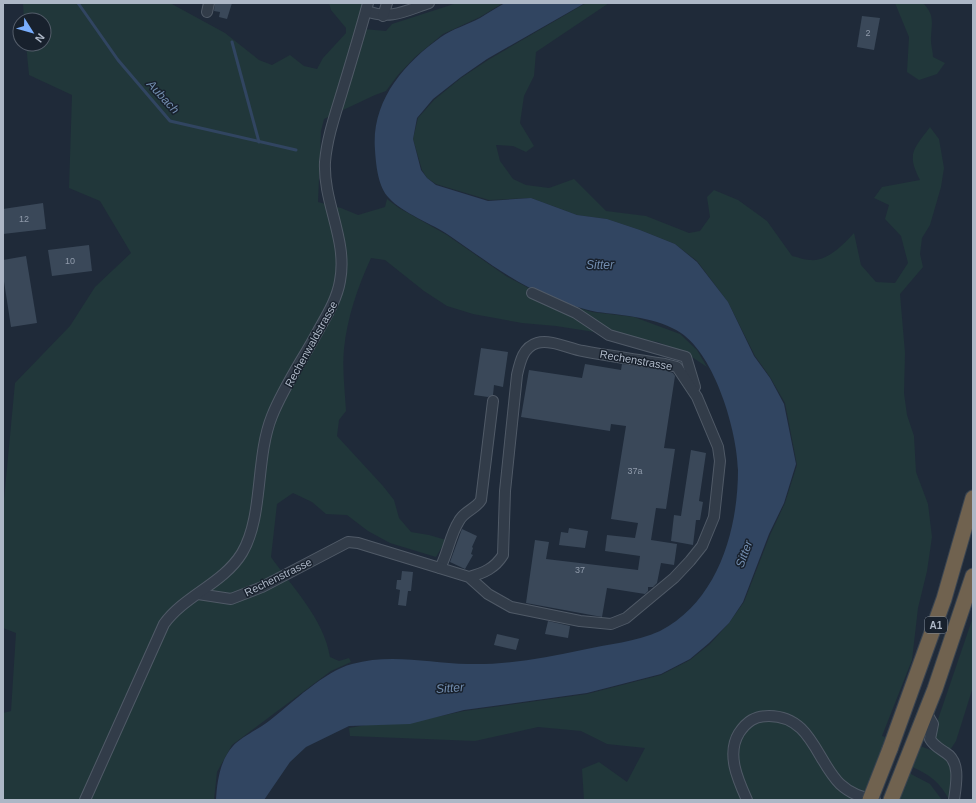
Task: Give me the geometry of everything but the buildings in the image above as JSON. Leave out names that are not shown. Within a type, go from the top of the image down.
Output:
[{"type":"highway","name":"A1","points":[[870,800],[944,599],[973,498]]},
{"type":"highway","name":"A1","points":[[891,800],[926,712],[973,576]]},
{"type":"street","points":[[383,16],[387,3]]},
{"type":"street","points":[[367,7],[383,16],[403,13],[429,3]]},
{"type":"street","name":"Rechenwaldstrasse","points":[[198,594],[231,568],[249,540],[253,526],[260,465],[272,416],[337,295],[342,267],[341,248],[329,193],[325,163],[332,126],[367,7]]},
{"type":"street","points":[[532,293],[576,313],[609,335],[686,357],[697,397]]},
{"type":"street","name":"Rechenstrasse","points":[[198,594],[231,599],[262,587],[348,542],[358,543],[470,577],[488,594],[511,606],[580,621],[611,624],[626,618],[674,578],[702,546],[714,517],[720,461],[718,446],[697,397],[677,367],[539,342],[528,348],[522,357],[517,374],[505,491],[503,555],[498,564],[482,574],[470,577]]},
{"type":"street","points":[[440,568],[459,520],[467,511],[478,506],[481,500],[494,401]]},
{"type":"street","points":[[85,800],[120,725],[158,634],[171,613],[198,594]]},
{"type":"street","points":[[926,712],[933,724],[930,739],[934,746],[950,756],[954,762],[956,777],[954,800]]},
{"type":"street","points":[[747,800],[739,781],[733,753],[734,742],[748,722],[754,718],[776,716],[796,723],[805,730],[825,765],[842,785],[854,795],[875,800]]},
{"type":"green space","points":[[23,3],[170,3],[225,33],[259,60],[272,65],[290,55],[304,66],[317,69],[323,58],[346,33],[346,28],[331,10],[329,3],[365,3],[364,29],[386,31],[392,24],[457,3],[503,3],[480,17],[443,34],[415,57],[398,75],[386,91],[324,119],[321,131],[318,202],[341,208],[358,215],[385,207],[387,199],[399,208],[447,235],[506,276],[549,299],[592,312],[634,317],[680,334],[697,350],[707,367],[689,355],[658,342],[556,326],[522,323],[473,314],[447,306],[424,291],[385,260],[371,258],[350,314],[345,337],[343,372],[346,411],[339,420],[337,436],[394,500],[399,518],[411,532],[446,540],[436,557],[390,543],[368,531],[347,515],[326,514],[312,502],[293,493],[277,504],[271,557],[314,617],[327,643],[330,657],[339,661],[349,658],[351,662],[331,671],[232,745],[217,772],[214,800],[3,800],[3,713],[11,711],[16,633],[3,628],[3,510],[15,383],[70,326],[95,287],[131,253],[100,201],[69,188],[72,95],[29,75],[27,52],[52,52],[52,12],[24,12]]},
{"type":"green space","points":[[586,3],[609,3],[536,52],[534,76],[524,96],[520,123],[534,146],[526,152],[513,146],[496,145],[500,161],[513,179],[526,185],[549,188],[574,179],[606,211],[646,216],[689,233],[700,231],[710,217],[707,197],[714,190],[738,200],[767,221],[792,256],[808,260],[823,258],[835,251],[854,233],[861,265],[876,282],[895,283],[908,263],[901,236],[885,219],[889,205],[874,198],[882,187],[920,180],[913,163],[916,146],[930,127],[939,139],[944,168],[941,187],[930,225],[922,238],[920,254],[923,267],[900,294],[905,353],[904,393],[907,415],[914,436],[916,472],[928,504],[932,537],[927,571],[918,608],[912,660],[882,736],[885,737],[884,751],[864,800],[584,800],[582,769],[599,762],[627,782],[645,748],[607,744],[581,731],[538,727],[475,741],[350,736],[349,728],[383,722],[422,720],[464,711],[587,694],[661,675],[690,660],[710,644],[729,623],[744,602],[770,535],[785,503],[797,465],[785,403],[770,377],[755,356],[728,302],[697,261],[675,244],[607,219],[577,215],[531,198],[489,200],[436,184],[427,178],[422,170],[413,139],[418,118],[434,100],[461,78],[488,60]]},
{"type":"green space","points":[[895,3],[923,3],[930,12],[932,21],[931,41],[933,57],[945,63],[937,74],[919,80],[907,72],[909,37]]},
{"type":"green space","points":[[973,617],[973,687],[956,741],[950,750],[936,741],[933,734]]},
{"type":"green space","points":[[920,746],[939,753],[949,761],[953,775],[951,799],[949,800],[934,780],[912,767]]},
{"type":"green space","points":[[909,773],[930,784],[942,800],[899,799]]},
{"type":"water","name":"Sitter","points":[[505,3],[585,3],[487,59],[433,99],[417,118],[413,139],[421,170],[427,178],[436,185],[488,201],[531,198],[577,215],[607,219],[640,230],[675,244],[697,262],[728,302],[754,356],[770,378],[784,404],[796,464],[784,503],[769,534],[743,602],[729,623],[690,659],[661,674],[587,693],[464,710],[410,724],[349,726],[306,747],[290,762],[264,800],[216,800],[218,779],[222,764],[233,746],[269,721],[298,697],[331,673],[352,664],[381,659],[468,664],[511,662],[554,656],[641,638],[660,631],[680,618],[697,602],[710,583],[721,562],[729,539],[734,516],[737,493],[737,454],[722,395],[704,358],[693,344],[681,333],[662,324],[640,318],[585,309],[536,291],[498,269],[443,232],[402,209],[389,198],[382,188],[376,162],[375,132],[378,116],[384,100],[392,86],[414,59],[441,37],[480,18]]},
{"type":"waterway","name":"Aubach","points":[[78,3],[118,60],[170,121],[296,150]]},
{"type":"waterway","points":[[232,42],[259,142]]}]
